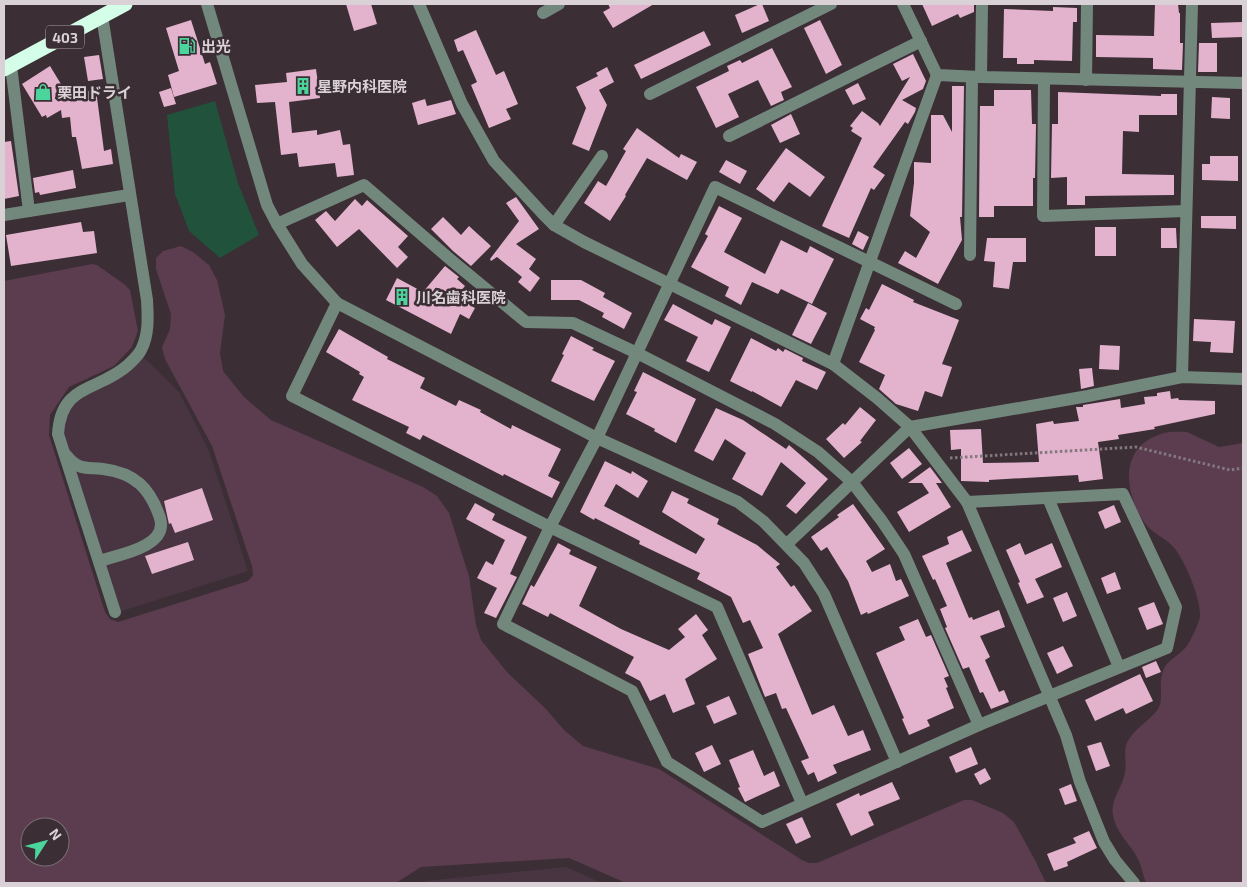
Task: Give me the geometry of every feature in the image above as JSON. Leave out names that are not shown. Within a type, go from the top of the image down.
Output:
[{"type":"highway","name":"403","points":[[7,68],[125,4]]},
{"type":"street","points":[[207,4],[268,205],[277,224],[302,264],[337,303],[597,438],[738,502],[763,521],[804,563],[824,594],[897,762]]},
{"type":"street","points":[[419,4],[462,104],[494,161],[554,225],[584,242],[833,364],[877,398],[910,427],[966,502],[1066,735],[1080,782],[1104,842],[1115,860],[1134,883]]},
{"type":"street","points":[[543,14],[559,4]]},
{"type":"street","points":[[650,94],[831,4]]},
{"type":"street","points":[[833,364],[938,75],[903,4]]},
{"type":"street","points":[[970,255],[976,77],[982,4]]},
{"type":"street","points":[[1086,80],[1087,4]]},
{"type":"street","points":[[1182,377],[1192,4]]},
{"type":"street","points":[[102,16],[147,300],[147,333],[141,351],[117,374],[102,383],[85,388],[64,406],[59,420],[58,434],[115,612]]},
{"type":"street","points":[[729,136],[921,41]]},
{"type":"street","points":[[7,68],[29,211]]},
{"type":"street","points":[[938,75],[1243,83]]},
{"type":"street","points":[[1044,79],[1043,216],[1186,211]]},
{"type":"street","points":[[554,225],[602,156]]},
{"type":"street","points":[[277,224],[364,185],[526,322],[573,323],[637,353],[774,424],[818,452],[852,482],[904,554],[979,726]]},
{"type":"street","points":[[956,304],[715,187],[597,438],[550,527],[503,624],[632,691],[668,762],[762,822],[979,726],[1167,648],[1176,607],[1123,494],[966,502]]},
{"type":"street","points":[[4,215],[130,195]]},
{"type":"street","points":[[337,303],[292,396],[550,527],[717,607],[802,803]]},
{"type":"street","points":[[787,544],[910,427],[1088,396],[1182,377],[1243,379]]},
{"type":"street","points":[[63,450],[70,460],[78,466],[88,469],[101,468],[116,471],[131,477],[144,486],[154,500],[161,523],[160,531],[151,543],[98,562]]},
{"type":"street","points":[[1048,498],[1119,667]]},
{"type":"path","points":[[936,460],[962,456],[1136,447],[1230,470],[1243,468]]},
{"type":"shaded area","points":[[215,101],[238,183],[259,235],[220,258],[189,231],[175,194],[167,115]]},
{"type":"shaded area","points":[[181,246],[193,252],[209,265],[217,280],[225,315],[220,353],[223,371],[244,397],[271,420],[423,487],[437,496],[449,513],[469,576],[476,625],[481,640],[507,672],[546,709],[564,730],[583,746],[659,769],[809,863],[817,863],[964,800],[972,800],[1003,813],[1014,822],[1046,883],[626,883],[569,858],[421,867],[396,883],[4,883],[4,281],[92,264],[97,265],[130,290],[138,331],[132,347],[114,366],[69,387],[50,415],[49,435],[105,612],[110,619],[118,622],[248,581],[253,575],[252,566],[212,446],[165,359],[162,347],[170,329],[171,314],[156,269],[156,258],[163,251]]},
{"type":"shaded area","points":[[143,357],[179,392],[209,451],[248,571],[119,612],[62,434],[67,409]]},
{"type":"shaded area","points":[[1187,432],[1219,447],[1243,443],[1243,883],[1146,883],[1139,861],[1117,828],[1113,815],[1113,804],[1125,772],[1127,743],[1158,709],[1161,700],[1163,671],[1166,665],[1188,645],[1200,616],[1195,591],[1179,555],[1172,545],[1147,526],[1137,510],[1132,497],[1129,472],[1132,460],[1138,449],[1147,440],[1164,433]]},
{"type":"shaded area","points":[[566,867],[602,883],[421,883],[425,881]]},
{"type":"building","points":[[346,4],[371,4],[377,24],[354,31]]},
{"type":"building","points":[[608,4],[654,4],[613,28],[603,12],[610,8]]},
{"type":"building","points":[[762,4],[769,21],[742,33],[735,15]]},
{"type":"building","points":[[922,4],[974,4],[974,12],[960,18],[958,14],[932,26]]},
{"type":"building","points":[[1155,4],[1178,4],[1180,13],[1180,43],[1183,43],[1182,70],[1153,69],[1153,58],[1096,57],[1096,35],[1154,36]]},
{"type":"building","points":[[1053,7],[1077,8],[1077,22],[1073,22],[1072,61],[1034,60],[1034,64],[1017,64],[1017,58],[1003,58],[1004,9],[1053,11]]},
{"type":"building","points":[[191,20],[205,64],[210,62],[217,84],[174,97],[168,75],[179,71],[166,28]]},
{"type":"building","points":[[820,20],[842,65],[826,74],[804,28]]},
{"type":"building","points":[[1243,22],[1243,37],[1212,38],[1211,23]]},
{"type":"building","points":[[476,30],[496,75],[504,71],[518,104],[506,109],[511,119],[489,128],[471,85],[477,82],[463,50],[458,52],[454,40]]},
{"type":"building","points":[[704,31],[711,45],[641,79],[634,65]]},
{"type":"building","points":[[1199,43],[1217,43],[1217,72],[1198,72]]},
{"type":"building","points":[[772,48],[792,87],[781,92],[784,100],[771,106],[758,80],[728,94],[739,117],[716,128],[696,87],[729,71],[727,66],[740,60],[742,63]]},
{"type":"building","points":[[913,54],[926,81],[923,89],[902,100],[916,108],[915,112],[908,124],[905,122],[873,167],[885,175],[874,190],[871,188],[849,238],[822,226],[862,138],[851,131],[853,128],[850,126],[862,111],[880,126],[910,77],[902,81],[893,64]]},
{"type":"building","points":[[99,55],[103,79],[88,81],[84,57]]},
{"type":"building","points":[[50,66],[67,94],[96,90],[104,151],[111,149],[113,164],[82,169],[76,137],[72,137],[70,117],[62,118],[61,110],[47,118],[46,115],[42,117],[22,84]]},
{"type":"building","points":[[607,67],[614,82],[599,90],[607,105],[589,151],[572,144],[586,108],[576,87],[598,76],[596,73]]},
{"type":"building","points":[[316,69],[320,98],[289,102],[292,133],[317,130],[317,135],[340,130],[343,145],[350,144],[354,175],[337,177],[335,163],[299,167],[297,153],[281,155],[275,102],[257,103],[255,85],[287,82],[286,73]]},
{"type":"building","points":[[858,83],[866,99],[853,105],[845,90]]},
{"type":"building","points":[[952,86],[964,86],[962,217],[960,217],[962,240],[938,284],[898,263],[905,251],[916,258],[930,232],[910,216],[914,183],[914,162],[931,163],[931,115],[943,115],[952,132]]},
{"type":"building","points":[[171,88],[176,104],[164,107],[159,92]]},
{"type":"building","points":[[994,90],[1031,90],[1032,124],[1036,124],[1033,206],[994,206],[994,217],[979,217],[980,106],[994,106]]},
{"type":"building","points":[[1058,92],[1161,96],[1161,94],[1177,94],[1177,115],[1139,115],[1139,132],[1123,131],[1122,174],[1174,175],[1174,195],[1085,196],[1085,205],[1067,205],[1067,177],[1051,178],[1052,124],[1058,124]]},
{"type":"building","points":[[1212,97],[1230,98],[1230,119],[1211,118]]},
{"type":"building","points":[[425,99],[427,106],[451,100],[456,114],[418,125],[412,103]]},
{"type":"building","points":[[791,114],[800,134],[780,143],[771,125]]},
{"type":"building","points":[[637,128],[679,158],[681,154],[697,162],[687,180],[647,158],[610,221],[584,203],[598,181],[606,186],[626,151],[623,149]]},
{"type":"building","points":[[11,141],[19,196],[4,199],[4,142]]},
{"type":"building","points":[[786,148],[825,177],[810,197],[789,182],[774,202],[756,189]]},
{"type":"building","points":[[1210,156],[1238,156],[1238,181],[1202,180],[1202,164],[1210,164]]},
{"type":"building","points":[[726,160],[747,171],[740,184],[719,172]]},
{"type":"building","points":[[73,170],[76,188],[40,195],[39,192],[35,193],[33,178]]},
{"type":"building","points":[[516,197],[539,229],[516,244],[536,259],[529,269],[540,278],[530,292],[518,282],[522,277],[497,257],[491,261],[490,259],[519,221],[506,203]]},
{"type":"building","points":[[355,199],[362,206],[367,200],[408,236],[398,247],[408,257],[397,268],[359,229],[337,247],[315,220],[326,211],[335,221]]},
{"type":"building","points":[[719,206],[742,218],[724,252],[765,274],[781,240],[807,253],[810,246],[834,259],[812,304],[781,289],[778,294],[752,282],[741,305],[725,296],[729,287],[691,267],[708,236],[705,234]]},
{"type":"building","points":[[1201,216],[1236,216],[1236,229],[1201,228]]},
{"type":"building","points":[[443,217],[461,235],[469,226],[491,246],[471,266],[431,229]]},
{"type":"building","points":[[81,222],[83,232],[94,231],[97,253],[11,266],[6,235]]},
{"type":"building","points":[[1095,227],[1116,227],[1116,256],[1095,256]]},
{"type":"building","points":[[1161,228],[1176,228],[1177,248],[1161,248]]},
{"type":"building","points":[[858,231],[869,237],[863,250],[852,244]]},
{"type":"building","points":[[987,238],[1026,238],[1026,262],[1013,262],[1009,289],[993,287],[995,262],[984,261]]},
{"type":"building","points":[[445,266],[459,277],[457,279],[465,286],[456,297],[475,308],[469,319],[460,314],[451,334],[386,300],[397,278],[423,292]]},
{"type":"building","points":[[551,280],[581,280],[605,293],[603,297],[632,313],[624,329],[602,317],[604,313],[579,300],[551,300]]},
{"type":"building","points":[[882,284],[914,300],[913,302],[959,320],[942,364],[952,367],[942,397],[925,391],[918,411],[896,404],[879,389],[885,375],[859,362],[875,330],[875,327],[860,319],[866,308],[869,310]]},
{"type":"building","points":[[808,303],[827,313],[811,344],[792,335]]},
{"type":"building","points":[[673,304],[712,325],[715,319],[731,327],[709,372],[686,361],[698,337],[664,320]]},
{"type":"building","points":[[1194,319],[1235,321],[1233,353],[1210,352],[1211,342],[1193,341]]},
{"type":"building","points":[[339,329],[388,357],[387,359],[425,378],[420,388],[456,406],[459,400],[481,410],[480,412],[511,429],[512,425],[561,449],[548,476],[560,482],[552,498],[504,474],[503,476],[423,435],[420,440],[406,433],[409,427],[352,400],[364,377],[359,374],[360,372],[326,352]]},
{"type":"building","points":[[571,336],[594,348],[592,350],[615,361],[594,401],[551,381]]},
{"type":"building","points":[[751,338],[776,351],[778,348],[783,352],[785,349],[803,358],[802,361],[826,372],[817,390],[796,380],[781,407],[730,381]]},
{"type":"building","points":[[1100,345],[1120,346],[1119,370],[1099,369]]},
{"type":"building","points":[[1092,368],[1094,386],[1081,389],[1079,369]]},
{"type":"building","points":[[643,372],[696,399],[676,443],[654,431],[655,429],[626,414],[637,392],[634,391]]},
{"type":"building","points":[[1170,391],[1171,399],[1215,401],[1215,414],[1154,427],[1155,429],[1118,435],[1119,439],[1098,442],[1103,479],[1079,482],[1078,475],[989,480],[989,482],[961,481],[961,449],[951,450],[950,430],[981,429],[983,463],[1039,462],[1036,424],[1053,421],[1054,424],[1079,421],[1076,407],[1120,399],[1121,408],[1145,404],[1144,397],[1157,396],[1157,393]]},
{"type":"building","points":[[860,407],[876,420],[860,441],[862,442],[844,458],[826,439],[843,423],[845,425]]},
{"type":"building","points":[[716,408],[743,420],[786,449],[789,445],[828,479],[796,514],[786,506],[806,483],[781,462],[762,496],[732,479],[746,453],[725,439],[713,461],[694,451]]},
{"type":"building","points":[[909,448],[922,464],[902,479],[890,463]]},
{"type":"building","points":[[605,461],[631,474],[632,471],[648,481],[638,498],[616,484],[604,506],[696,554],[705,539],[662,512],[672,491],[689,499],[687,503],[719,519],[717,524],[757,545],[780,564],[776,567],[791,587],[794,585],[812,611],[778,634],[812,715],[834,705],[848,736],[863,730],[871,750],[833,765],[837,773],[818,782],[814,772],[808,775],[801,761],[809,758],[786,708],[782,709],[776,693],[765,697],[748,654],[763,648],[750,620],[743,623],[731,597],[697,579],[700,573],[639,544],[640,541],[580,512]]},
{"type":"building","points":[[930,467],[942,483],[936,483],[951,507],[909,532],[897,512],[929,493],[922,483],[908,483]]},
{"type":"building","points":[[202,488],[213,520],[175,533],[171,523],[169,524],[164,501]]},
{"type":"building","points":[[475,503],[495,514],[492,520],[527,537],[510,574],[517,577],[496,618],[484,613],[497,588],[477,578],[486,561],[493,565],[505,540],[466,519]]},
{"type":"building","points":[[853,504],[885,549],[866,561],[872,572],[890,564],[896,581],[901,579],[909,596],[868,614],[867,612],[861,615],[848,581],[827,547],[821,551],[811,537],[839,517],[837,515]]},
{"type":"building","points":[[1114,505],[1121,522],[1105,529],[1098,512]]},
{"type":"building","points":[[962,530],[972,551],[946,563],[969,618],[972,617],[973,620],[999,610],[1005,627],[980,636],[990,657],[985,660],[999,692],[1004,690],[1009,702],[991,709],[983,692],[980,693],[969,667],[963,669],[945,628],[947,627],[940,609],[947,606],[922,556],[949,544],[947,537]]},
{"type":"building","points":[[188,542],[194,560],[152,574],[145,556]]},
{"type":"building","points":[[558,543],[571,550],[569,554],[597,567],[579,606],[621,629],[669,650],[685,637],[678,629],[696,614],[708,630],[702,635],[717,659],[685,679],[695,704],[673,713],[665,694],[650,701],[640,681],[625,673],[634,657],[550,613],[548,617],[522,604],[531,585],[534,587]]},
{"type":"building","points":[[1020,543],[1025,555],[1052,543],[1062,567],[1035,579],[1044,597],[1027,604],[1006,550]]},
{"type":"building","points":[[1115,572],[1121,589],[1107,594],[1101,578]]},
{"type":"building","points":[[1067,592],[1077,616],[1063,622],[1053,598]]},
{"type":"building","points":[[1154,602],[1163,624],[1147,630],[1138,608]]},
{"type":"building","points":[[918,619],[926,637],[931,635],[949,676],[944,678],[954,708],[927,720],[930,726],[909,735],[902,719],[904,718],[876,653],[905,640],[899,627]]},
{"type":"building","points":[[1063,646],[1073,666],[1057,674],[1047,653]]},
{"type":"building","points":[[1156,661],[1161,672],[1146,678],[1142,667]]},
{"type":"building","points":[[1140,674],[1153,701],[1126,714],[1123,708],[1095,721],[1085,700]]},
{"type":"building","points":[[729,696],[737,714],[714,724],[706,706]]},
{"type":"building","points":[[1101,742],[1110,766],[1096,771],[1087,746]]},
{"type":"building","points":[[712,745],[721,764],[704,772],[695,753]]},
{"type":"building","points":[[971,747],[978,764],[956,773],[949,757]]},
{"type":"building","points":[[753,750],[764,776],[774,771],[780,786],[745,802],[738,788],[740,787],[729,760]]},
{"type":"building","points":[[985,768],[991,779],[980,785],[974,774]]},
{"type":"building","points":[[892,782],[900,799],[868,812],[874,825],[851,836],[836,804],[859,793],[860,796]]},
{"type":"building","points":[[1071,784],[1077,801],[1065,805],[1059,789]]},
{"type":"building","points":[[802,817],[811,837],[796,844],[786,824]]},
{"type":"building","points":[[1089,831],[1097,848],[1067,862],[1068,866],[1054,871],[1047,854],[1076,843],[1073,838]]},
{"type":"place","name":"出光","points":[[187,46]]},
{"type":"place","name":"星野内科医院","points":[[303,86]]},
{"type":"place","name":"栗田ドライ","points":[[43,92]]},
{"type":"place","name":"川名歯科医院","points":[[402,297]]}]
